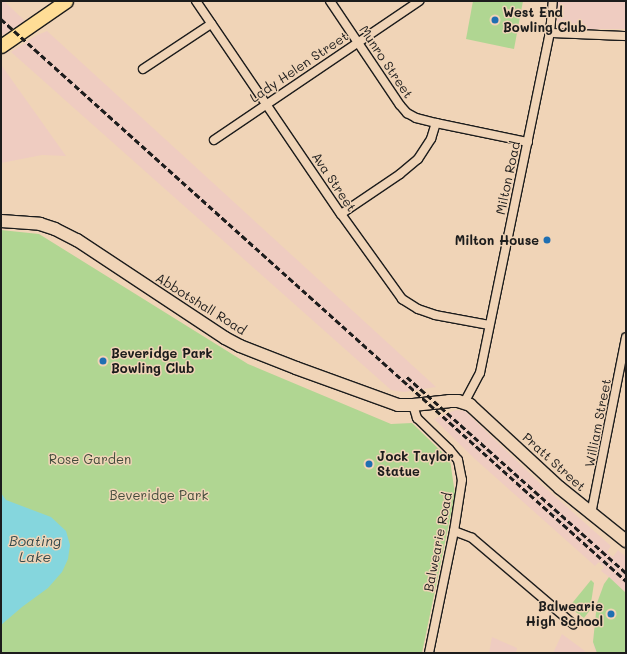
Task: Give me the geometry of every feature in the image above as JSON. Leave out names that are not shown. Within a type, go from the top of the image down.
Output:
[{"type":"main road","points":[[1,46],[66,1]]},
{"type":"main road","name":"Abbotshall Road","points":[[1,221],[40,224],[77,240],[166,300],[240,346],[392,403],[412,405],[449,401],[464,402]]},
{"type":"main road","name":"Pratt Street","points":[[464,402],[476,410],[560,488],[626,541]]},
{"type":"street","name":"Ava Street","points":[[196,1],[267,103],[341,214],[402,298],[410,304],[435,315],[490,325]]},
{"type":"street","name":"Munro Street","points":[[330,1],[400,105],[416,118],[528,142]]},
{"type":"street","name":"Lady Helen Street","points":[[214,140],[419,1]]},
{"type":"street","name":"Milton Road","points":[[464,402],[480,373],[550,33],[553,1]]},
{"type":"street","points":[[143,69],[211,24]]},
{"type":"street","points":[[550,33],[626,36]]},
{"type":"street","points":[[341,214],[400,174],[418,158],[431,139],[436,123]]},
{"type":"street","name":"William Street","points":[[592,514],[626,337]]},
{"type":"street","name":"Balwearie Road","points":[[412,405],[417,418],[449,448],[458,460],[462,480],[454,531],[429,653]]},
{"type":"street","points":[[454,531],[472,538],[573,624]]},
{"type":"shaded area","points":[[1,1],[4,1],[25,21],[1,36]]},
{"type":"shaded area","points":[[557,1],[626,1],[626,29],[557,29]]},
{"type":"shaded area","points":[[47,31],[436,387],[404,392],[391,390],[11,52],[35,36]]},
{"type":"shaded area","points":[[1,64],[66,156],[42,155],[1,163]]},
{"type":"shaded area","points":[[456,410],[465,411],[541,484],[611,546],[607,552],[613,557],[618,550],[626,557],[626,653],[596,653],[595,650],[593,642],[597,603],[604,584],[609,577],[601,571],[604,567],[599,562],[595,566],[475,459],[434,419]]},
{"type":"shaded area","name":"Balwearie High School","points":[[562,634],[585,651],[584,653],[553,653]]},
{"type":"shaded area","name":"Balwearie High School","points":[[492,637],[517,648],[516,653],[489,653]]},
{"type":"green space","name":"West End Bowling Club","points":[[473,1],[523,1],[514,49],[466,39]]},
{"type":"green space","name":"Beveridge Park","points":[[1,230],[39,234],[248,364],[391,424],[412,423],[450,460],[455,494],[422,653],[1,653]]},
{"type":"green space","name":"Balwearie High School","points":[[609,577],[626,593],[626,653],[597,653],[593,642],[597,603],[604,584]]},
{"type":"green space","points":[[591,580],[594,583],[590,610],[584,618],[569,607]]},
{"type":"water","name":"Boating Lake","points":[[1,493],[6,500],[51,517],[66,531],[70,545],[68,559],[62,572],[48,588],[1,625]]},
{"type":"railway","points":[[1,19],[626,581]]},
{"type":"railway","points":[[407,377],[626,573]]},
{"type":"place","name":"West End Bowling Club","points":[[495,20]]},
{"type":"place","name":"Milton House","points":[[547,240]]},
{"type":"place","name":"Beveridge Park Bowling Club","points":[[103,361]]},
{"type":"place","name":"Jock Taylor Statue","points":[[369,464]]},
{"type":"place","name":"Balwearie High School","points":[[611,614]]},
{"type":"park label","name":"Rose Garden","points":[[90,459]]}]
